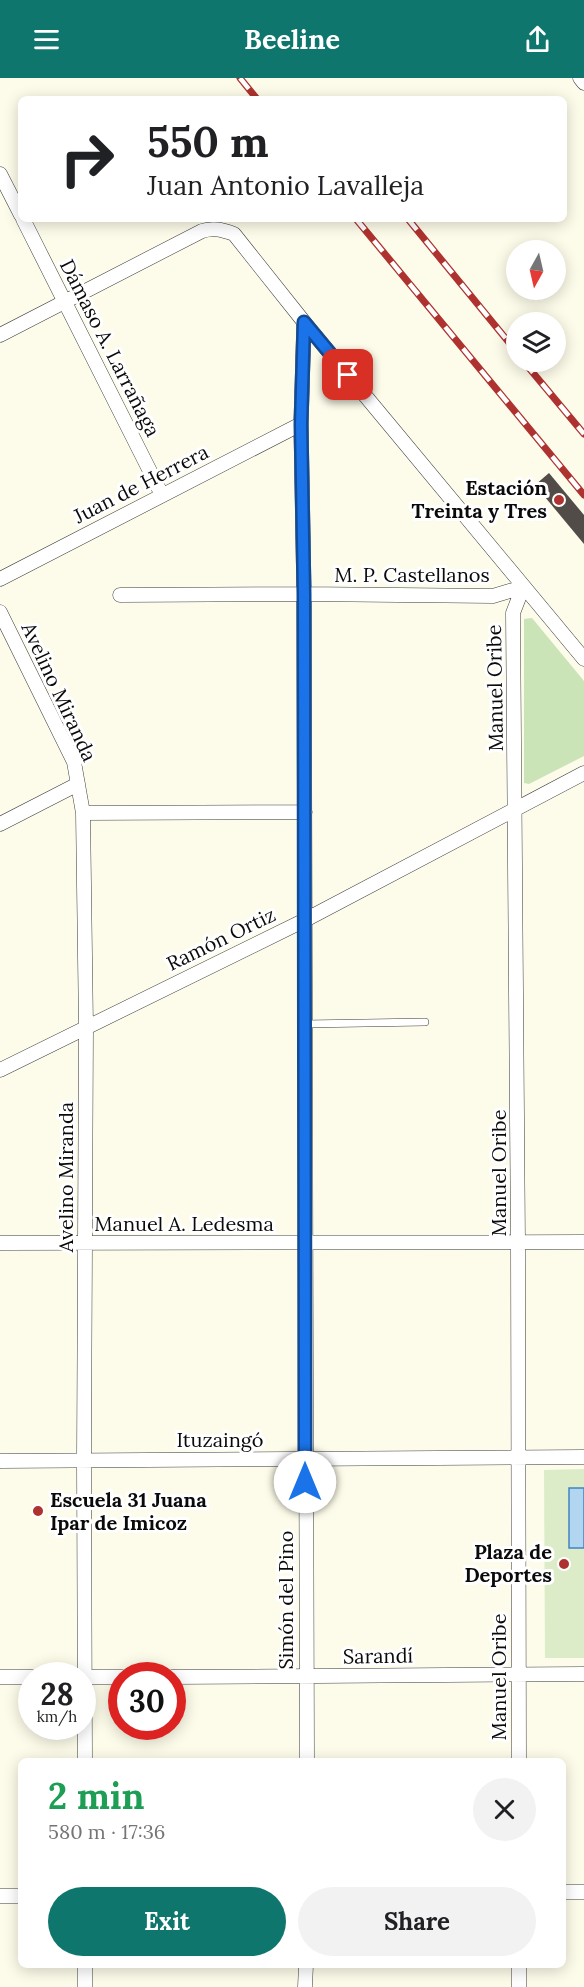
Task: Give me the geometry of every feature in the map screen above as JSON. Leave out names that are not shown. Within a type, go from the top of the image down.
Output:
[{"type":"street","points":[[580,78],[584,83]]},
{"type":"street","name":"Dámaso A. Larrañaga","points":[[0,174],[18,209]]},
{"type":"street","name":"Dámaso A. Larrañaga","points":[[25,222],[162,495]]},
{"type":"street","points":[[0,335],[202,231],[221,229],[234,234],[522,588],[584,659]]},
{"type":"street","name":"Simón del Pino","points":[[304,322],[301,424],[305,812],[307,1758]]},
{"type":"street","name":"Juan de Herrera","points":[[0,579],[301,424]]},
{"type":"street","name":"M. P. Castellanos","points":[[120,595],[493,596],[522,588]]},
{"type":"street","name":"Manuel Oribe","points":[[519,1758],[519,1243],[513,613],[522,588]]},
{"type":"street","name":"Avelino Miranda","points":[[0,612],[74,762],[83,813],[86,1027],[84,1662]]},
{"type":"street","name":"Ramón Ortiz","points":[[0,1070],[305,920],[584,772]]},
{"type":"street","points":[[0,824],[78,784]]},
{"type":"street","points":[[83,813],[305,812]]},
{"type":"street","name":"Manuel A. Ledesma","points":[[0,1243],[584,1242]]},
{"type":"street","name":"Ituzaingó","points":[[0,1461],[584,1457]]},
{"type":"street","name":"Sarandí","points":[[186,1677],[584,1674]]},
{"type":"street","points":[[0,1677],[18,1677]]},
{"type":"street","name":"Avelino Miranda","points":[[85,1740],[85,1758]]},
{"type":"street","points":[[566,1892],[584,1892]]},
{"type":"street","points":[[0,1896],[18,1896]]},
{"type":"street","points":[[85,1968],[85,1987]]},
{"type":"street","points":[[305,1987],[306,1968]]},
{"type":"street","points":[[519,1968],[519,1987]]},
{"type":"lane","points":[[305,1024],[425,1022]]},
{"type":"green space","points":[[532,618],[584,681],[584,756],[529,784],[524,783],[524,619]]},
{"type":"green space","name":"Plaza de Deportes","points":[[584,1469],[584,1658],[545,1658],[544,1470]]},
{"type":"water","points":[[569,1488],[584,1488],[584,1548],[569,1548]]},
{"type":"building","name":"Estación Treinta y Tres","points":[[549,473],[584,515],[584,544],[535,485]]},
{"type":"railway","points":[[240,78],[255,96]]},
{"type":"railway","points":[[358,222],[584,495]]},
{"type":"railway","points":[[410,222],[506,339]]},
{"type":"railway","points":[[532,372],[584,434]]},
{"type":"place","name":"Estación Treinta y Tres","points":[[559,500]]},
{"type":"place","name":"Escuela 31 Juana Ipar de Imicoz","points":[[38,1511]]},
{"type":"place","name":"Plaza de Deportes","points":[[564,1564]]},
{"type":"route","points":[[305,1482],[304,594],[301,424],[304,322],[348,375]]}]
